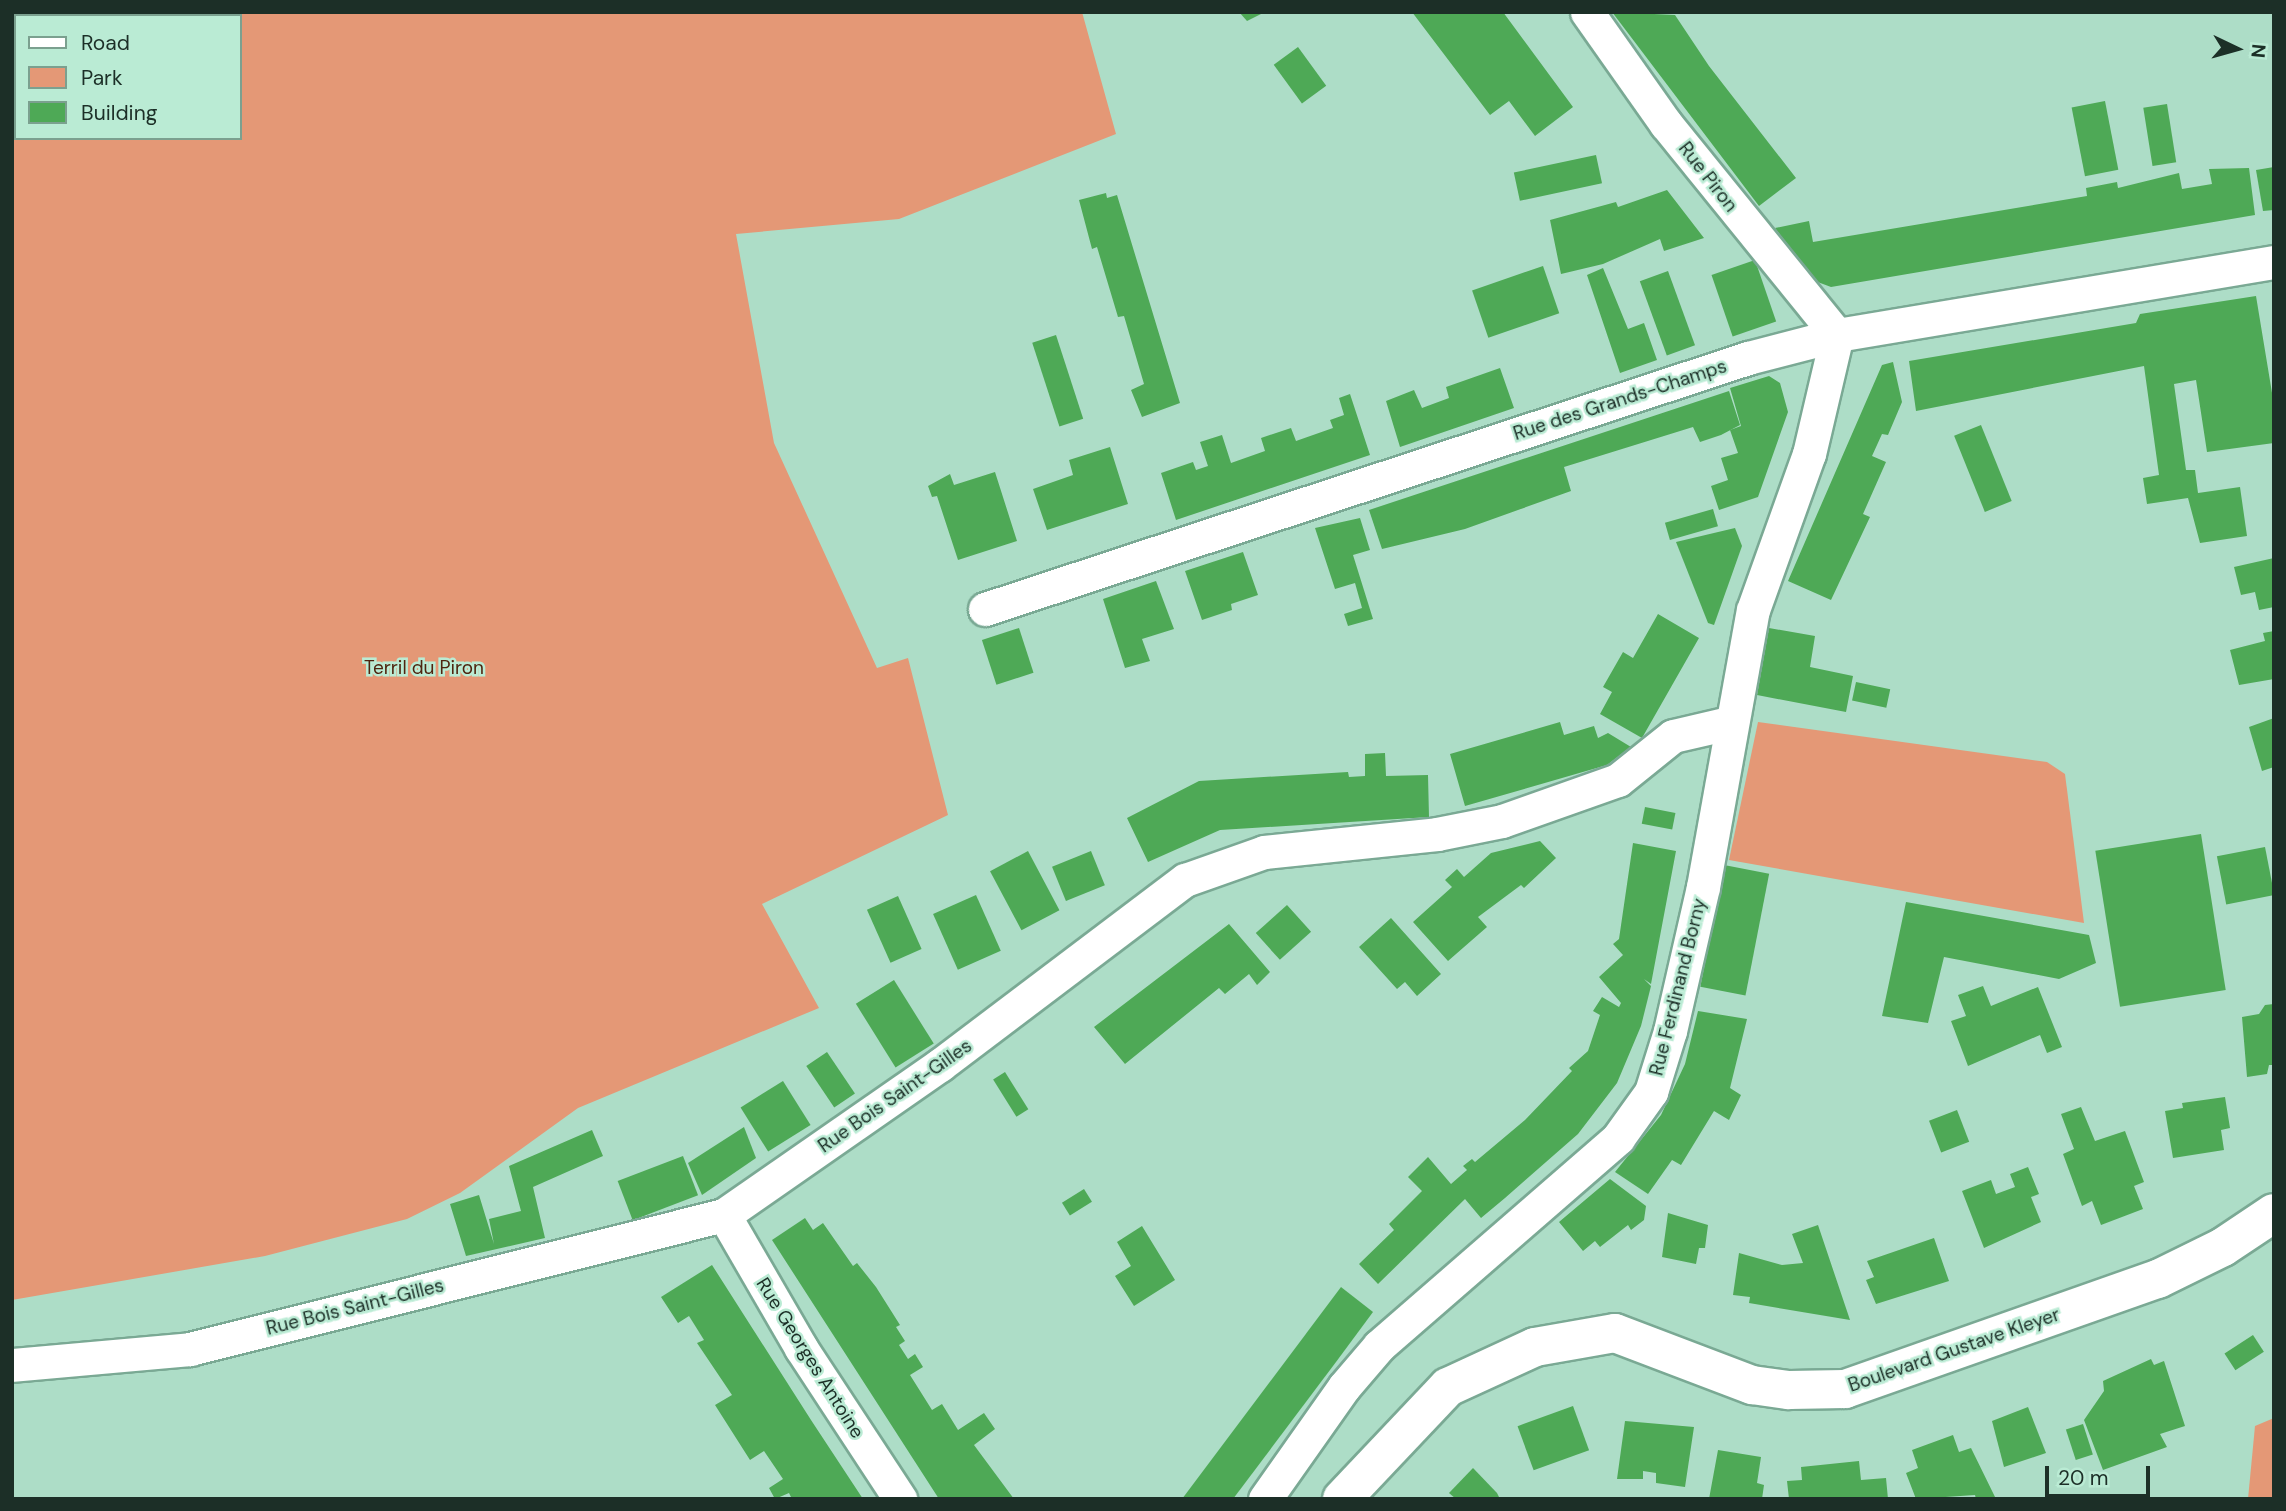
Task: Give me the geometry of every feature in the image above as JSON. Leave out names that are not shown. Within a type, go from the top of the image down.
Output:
[{"type":"street","name":"Rue Piron","points":[[1587,12],[1666,124],[1837,335]]},
{"type":"street","name":"Rue des Grands-Champs","points":[[985,609],[1748,358],[1837,335],[2274,262]]},
{"type":"street","name":"Rue Ferdinand Borny","points":[[1265,1499],[1344,1387],[1379,1346],[1618,1138],[1651,1092],[1670,1031],[1703,887],[1729,723],[1753,610],[1809,454],[1837,335]]},
{"type":"street","name":"Rue Bois Saint-Gilles","points":[[12,1365],[190,1349],[724,1215],[950,1058],[1185,880],[1264,852],[1437,834],[1502,821],[1618,780],[1673,736],[1729,723]]},
{"type":"street","name":"Boulevard Gustave Kleyer","points":[[1342,1499],[1448,1387],[1535,1347],[1615,1333],[1752,1385],[1789,1390],[1845,1389],[2158,1279],[2223,1247],[2274,1213]]},
{"type":"street","name":"Rue Georges Antoine","points":[[724,1215],[801,1348],[900,1499]]},
{"type":"green space","name":"Terril du Piron","points":[[12,12],[1082,12],[1116,134],[899,219],[736,234],[774,443],[877,668],[908,658],[948,815],[762,904],[819,1008],[578,1108],[460,1193],[407,1219],[265,1256],[12,1300]]},
{"type":"green space","points":[[1758,722],[2047,762],[2065,774],[2084,923],[1729,860]]},
{"type":"green space","points":[[2274,1418],[2274,1499],[2248,1499],[2255,1426]]},
{"type":"building","points":[[1239,12],[1265,12],[1247,21]]},
{"type":"building","points":[[1412,12],[1503,12],[1573,107],[1535,136],[1509,101],[1490,115]]},
{"type":"building","points":[[1612,12],[1675,15],[1709,66],[1796,178],[1759,206]]},
{"type":"building","points":[[1298,47],[1326,86],[1302,103],[1274,65]]},
{"type":"building","points":[[2105,101],[2118,170],[2085,176],[2072,107]]},
{"type":"building","points":[[2167,104],[2176,162],[2153,166],[2143,108]]},
{"type":"building","points":[[1596,155],[1602,183],[1520,201],[1514,172]]},
{"type":"building","points":[[2274,167],[2274,210],[2263,211],[2256,170]]},
{"type":"building","points":[[2249,168],[2255,215],[1831,287],[1815,281],[1775,228],[1809,221],[1813,242],[2087,196],[2086,188],[2117,182],[2118,188],[2179,173],[2182,189],[2212,184],[2209,169]]},
{"type":"building","points":[[1667,190],[1704,238],[1664,251],[1660,239],[1603,264],[1561,274],[1550,220],[1616,202],[1618,207]]},
{"type":"building","points":[[1106,193],[1107,198],[1117,195],[1180,403],[1142,417],[1131,390],[1144,384],[1124,316],[1118,317],[1097,247],[1092,249],[1079,200]]},
{"type":"building","points":[[1755,260],[1776,321],[1733,336],[1712,275]]},
{"type":"building","points":[[1543,266],[1559,313],[1488,338],[1472,290]]},
{"type":"building","points":[[1603,268],[1628,329],[1644,323],[1657,360],[1620,373],[1587,275]]},
{"type":"building","points":[[1668,271],[1695,345],[1667,355],[1640,281]]},
{"type":"building","points":[[2256,296],[2274,405],[2274,443],[2207,452],[2196,380],[2174,384],[2186,470],[2195,470],[2198,493],[2240,487],[2247,536],[2200,543],[2188,498],[2147,504],[2143,478],[2159,475],[2144,366],[1916,411],[1909,361],[2136,323],[2140,314]]},
{"type":"building","points":[[1056,335],[1083,419],[1059,426],[1032,343]]},
{"type":"building","points":[[1893,362],[1902,402],[1888,435],[1882,434],[1872,456],[1886,462],[1863,514],[1870,517],[1831,600],[1788,581],[1882,365]]},
{"type":"building","points":[[1500,368],[1514,408],[1400,447],[1386,401],[1414,390],[1422,408],[1449,398],[1446,387]]},
{"type":"building","points":[[1769,376],[1780,383],[1788,412],[1758,497],[1719,510],[1711,486],[1728,480],[1721,458],[1738,453],[1730,430],[1741,426],[1730,388]]},
{"type":"building","points":[[1729,391],[1740,425],[1721,435],[1700,442],[1693,427],[1564,467],[1571,491],[1465,529],[1382,549],[1369,510]]},
{"type":"building","points":[[1350,394],[1370,455],[1176,520],[1161,473],[1193,462],[1196,470],[1208,466],[1200,442],[1222,435],[1231,463],[1265,451],[1261,438],[1291,428],[1296,441],[1333,428],[1330,420],[1344,415],[1339,398]]},
{"type":"building","points":[[1981,425],[2012,501],[1985,512],[1954,436]]},
{"type":"building","points":[[1110,447],[1128,504],[1047,530],[1033,489],[1073,475],[1069,460]]},
{"type":"building","points":[[995,472],[1017,541],[958,560],[937,496],[932,497],[928,486],[950,474],[954,485]]},
{"type":"building","points":[[1713,509],[1718,526],[1670,540],[1665,523]]},
{"type":"building","points":[[1360,518],[1370,550],[1353,555],[1373,619],[1348,626],[1344,614],[1362,608],[1355,583],[1335,589],[1315,528]]},
{"type":"building","points":[[1735,528],[1742,546],[1714,625],[1708,623],[1676,542]]},
{"type":"building","points":[[1243,552],[1258,595],[1231,604],[1232,610],[1202,620],[1185,571]]},
{"type":"building","points":[[2274,558],[2274,607],[2259,610],[2255,592],[2241,595],[2234,567]]},
{"type":"building","points":[[1156,581],[1174,629],[1142,639],[1150,661],[1125,668],[1103,599]]},
{"type":"building","points":[[1658,614],[1699,638],[1642,738],[1600,714],[1612,692],[1603,687],[1623,652],[1633,658]]},
{"type":"building","points":[[1019,628],[1034,673],[996,685],[982,640]]},
{"type":"building","points":[[1769,628],[1815,636],[1810,667],[1853,676],[1846,712],[1757,695]]},
{"type":"building","points":[[2274,631],[2274,679],[2239,685],[2230,650],[2265,641],[2263,633]]},
{"type":"building","points":[[1856,682],[1890,689],[1886,708],[1852,701]]},
{"type":"building","points":[[2274,718],[2274,767],[2262,771],[2249,727]]},
{"type":"building","points":[[1560,722],[1564,735],[1594,726],[1598,738],[1608,733],[1631,747],[1607,765],[1465,806],[1450,754]]},
{"type":"building","points":[[1385,753],[1386,776],[1428,775],[1429,817],[1220,830],[1148,862],[1127,818],[1199,781],[1348,772],[1349,777],[1365,776],[1365,754]]},
{"type":"building","points":[[1645,807],[1675,813],[1672,830],[1642,824]]},
{"type":"building","points":[[2201,834],[2226,990],[2120,1007],[2095,851]]},
{"type":"building","points":[[1540,841],[1556,858],[1524,888],[1521,885],[1478,917],[1487,927],[1448,961],[1413,922],[1452,887],[1445,880],[1457,869],[1464,877],[1491,853]]},
{"type":"building","points":[[1633,843],[1676,851],[1651,984],[1644,979],[1651,986],[1641,1026],[1617,1083],[1578,1134],[1505,1198],[1481,1218],[1465,1199],[1378,1284],[1359,1264],[1394,1230],[1389,1224],[1422,1191],[1408,1177],[1428,1157],[1451,1184],[1467,1170],[1463,1166],[1472,1159],[1475,1162],[1525,1120],[1572,1071],[1569,1068],[1588,1051],[1600,1015],[1593,1011],[1602,997],[1619,1007],[1621,1003],[1599,977],[1623,955],[1613,944],[1619,939]]},
{"type":"building","points":[[2265,847],[2274,895],[2226,904],[2217,856]]},
{"type":"building","points":[[1028,851],[1059,910],[1021,930],[990,871]]},
{"type":"building","points":[[1091,851],[1105,885],[1066,901],[1052,867]]},
{"type":"building","points":[[1724,865],[1769,874],[1745,995],[1700,987]]},
{"type":"building","points":[[976,895],[1001,951],[958,970],[933,914]]},
{"type":"building","points":[[898,896],[922,949],[891,963],[867,910]]},
{"type":"building","points":[[1906,902],[2089,935],[2096,963],[2059,979],[1944,957],[1928,1023],[1882,1016]]},
{"type":"building","points":[[1287,905],[1311,932],[1280,960],[1256,933]]},
{"type":"building","points":[[1391,918],[1441,974],[1417,996],[1405,982],[1397,989],[1359,947]]},
{"type":"building","points":[[1229,924],[1270,972],[1257,985],[1249,974],[1225,994],[1219,988],[1125,1064],[1094,1027]]},
{"type":"building","points":[[894,980],[934,1044],[896,1067],[856,1004]]},
{"type":"building","points":[[1983,986],[1991,1006],[2038,987],[2062,1047],[2047,1053],[2040,1035],[1968,1066],[1951,1021],[1966,1016],[1958,995]]},
{"type":"building","points":[[2274,1004],[2274,1065],[2269,1065],[2267,1074],[2247,1077],[2242,1017],[2259,1014],[2265,1005]]},
{"type":"building","points":[[1698,1011],[1747,1019],[1730,1088],[1741,1095],[1729,1120],[1714,1111],[1681,1165],[1672,1160],[1648,1194],[1615,1172],[1661,1115],[1685,1064]]},
{"type":"building","points":[[827,1052],[855,1093],[834,1107],[806,1066]]},
{"type":"building","points":[[1005,1072],[1028,1109],[1016,1117],[993,1079]]},
{"type":"building","points":[[783,1081],[811,1125],[768,1152],[741,1107]]},
{"type":"building","points":[[2225,1097],[2230,1128],[2221,1130],[2224,1150],[2173,1158],[2165,1111],[2183,1108],[2182,1103]]},
{"type":"building","points":[[2081,1107],[2095,1141],[2125,1131],[2144,1182],[2134,1186],[2143,1209],[2101,1225],[2092,1201],[2082,1206],[2063,1154],[2074,1149],[2061,1114]]},
{"type":"building","points":[[1957,1110],[1969,1142],[1941,1152],[1929,1121]]},
{"type":"building","points":[[744,1127],[756,1158],[702,1195],[688,1163]]},
{"type":"building","points":[[592,1130],[603,1156],[533,1187],[545,1238],[466,1256],[450,1204],[479,1195],[494,1244],[489,1219],[521,1211],[509,1166]]},
{"type":"building","points":[[683,1156],[698,1195],[633,1220],[618,1181]]},
{"type":"building","points":[[2028,1167],[2039,1194],[2031,1197],[2041,1222],[1984,1248],[1962,1191],[1991,1180],[1996,1194],[2015,1187],[2010,1174]]},
{"type":"building","points":[[1610,1179],[1646,1206],[1644,1220],[1631,1230],[1628,1225],[1600,1247],[1595,1241],[1583,1251],[1559,1222]]},
{"type":"building","points":[[1084,1189],[1092,1202],[1070,1215],[1062,1203]]},
{"type":"building","points":[[1668,1213],[1708,1225],[1705,1248],[1699,1248],[1696,1264],[1662,1257]]},
{"type":"building","points":[[805,1218],[813,1230],[823,1223],[853,1266],[857,1263],[876,1287],[900,1325],[896,1327],[905,1341],[899,1345],[908,1359],[915,1354],[923,1367],[910,1375],[932,1410],[942,1404],[958,1430],[984,1413],[995,1429],[974,1445],[1014,1499],[939,1499],[772,1240]]},
{"type":"building","points":[[1818,1225],[1850,1320],[1749,1303],[1750,1297],[1733,1295],[1739,1253],[1782,1265],[1803,1263],[1792,1234]]},
{"type":"building","points":[[1142,1226],[1175,1280],[1134,1306],[1115,1276],[1131,1266],[1117,1242]]},
{"type":"building","points":[[1934,1238],[1949,1281],[1876,1304],[1866,1280],[1874,1277],[1867,1261]]},
{"type":"building","points":[[712,1265],[863,1499],[792,1499],[789,1493],[775,1499],[769,1488],[783,1479],[764,1451],[750,1460],[715,1405],[732,1395],[697,1343],[704,1340],[689,1316],[678,1323],[661,1297]]},
{"type":"building","points":[[1341,1287],[1373,1312],[1336,1362],[1233,1499],[1182,1499]]},
{"type":"building","points":[[2253,1335],[2264,1352],[2235,1370],[2224,1354]]},
{"type":"building","points":[[2151,1359],[2154,1365],[2164,1361],[2185,1426],[2160,1434],[2167,1447],[2103,1470],[2084,1420],[2104,1391],[2103,1381]]},
{"type":"building","points":[[1573,1406],[1589,1450],[1534,1470],[1518,1426]]},
{"type":"building","points":[[2028,1407],[2046,1453],[2004,1467],[1992,1421]]},
{"type":"building","points":[[1625,1421],[1694,1427],[1685,1487],[1656,1483],[1656,1473],[1643,1471],[1643,1479],[1617,1479]]},
{"type":"building","points":[[2083,1424],[2093,1454],[2076,1460],[2066,1430]]},
{"type":"building","points":[[1953,1435],[1959,1452],[1971,1448],[1996,1499],[1976,1499],[1975,1495],[1916,1499],[1906,1473],[1918,1468],[1912,1450]]},
{"type":"building","points":[[1718,1450],[1761,1457],[1757,1483],[1764,1485],[1762,1499],[1709,1499]]},
{"type":"building","points":[[1859,1461],[1861,1480],[1886,1478],[1888,1499],[1789,1499],[1787,1481],[1802,1480],[1801,1467]]},
{"type":"building","points":[[1473,1468],[1500,1499],[1456,1499],[1449,1493]]}]
